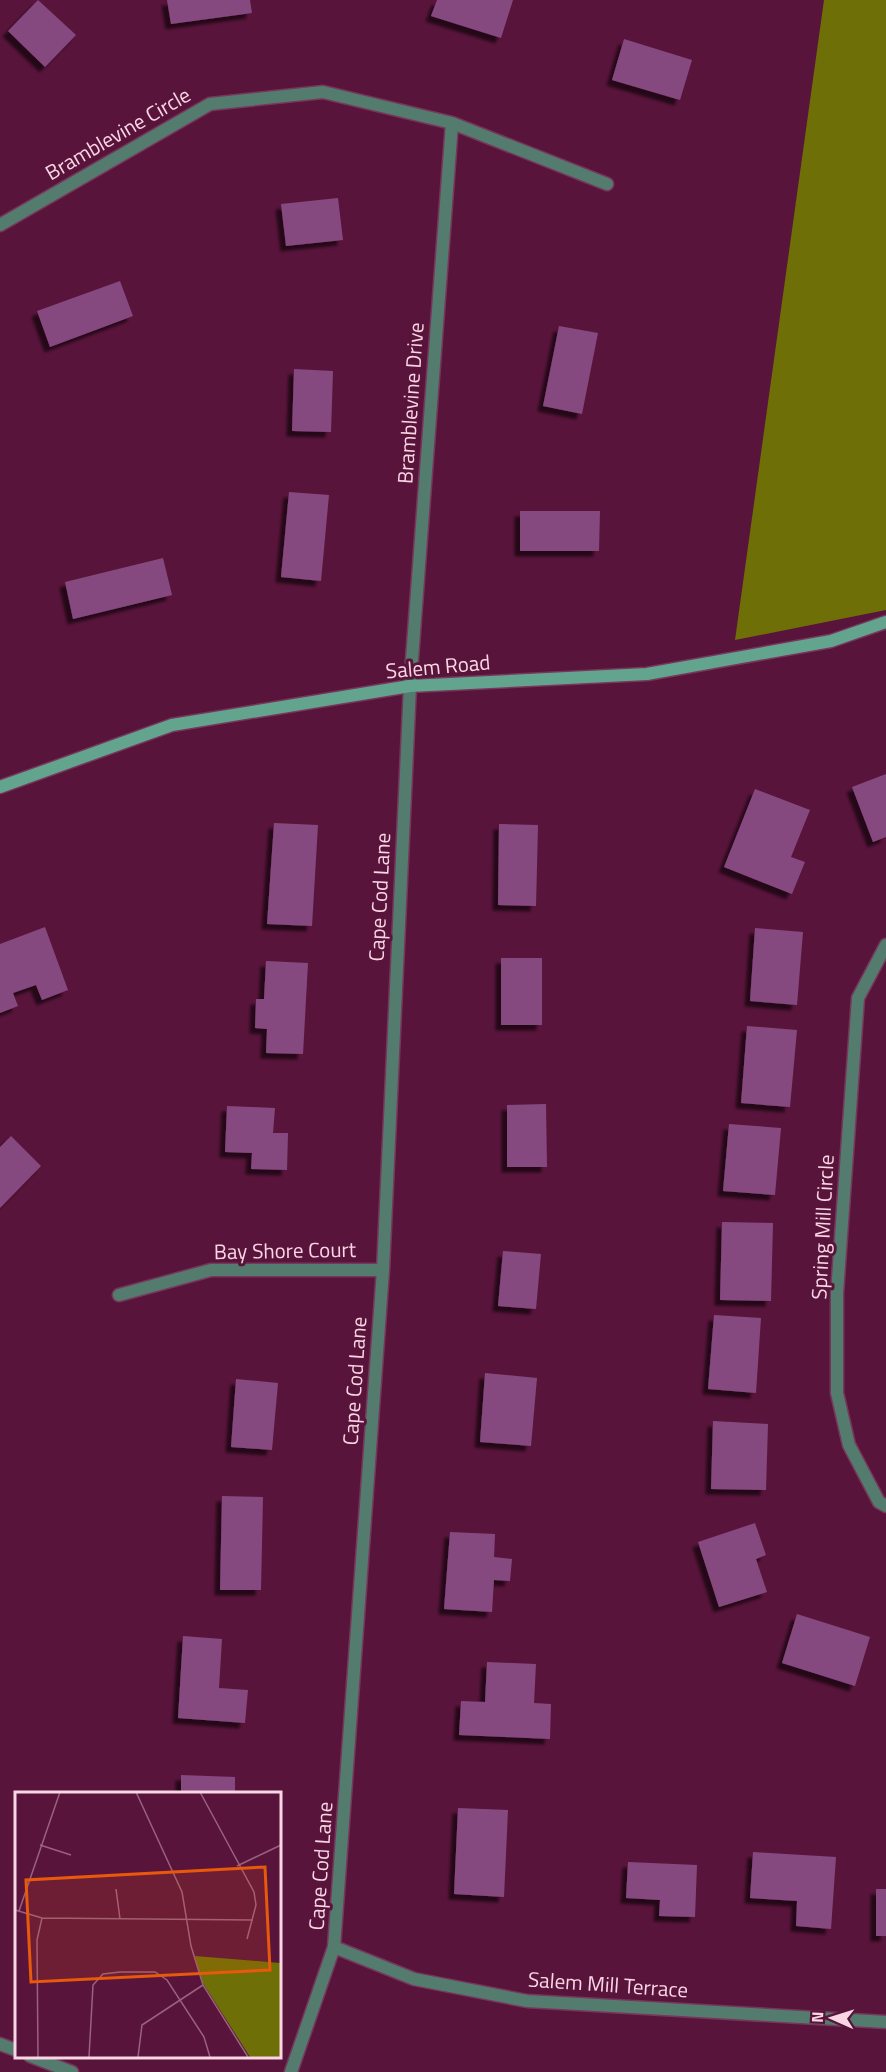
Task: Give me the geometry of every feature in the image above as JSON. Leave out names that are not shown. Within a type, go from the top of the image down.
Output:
[{"type":"street","name":"Bramblevine Circle","points":[[0,225],[210,104],[323,92],[452,123],[607,184]]},
{"type":"street","name":"Bramblevine Drive","points":[[410,686],[452,123]]},
{"type":"street","name":"Salem Road","points":[[0,787],[172,725],[410,686],[647,674],[831,641],[886,622]]},
{"type":"street","name":"Cape Cod Lane","points":[[291,2072],[334,1947],[383,1270],[410,686]]},
{"type":"street","name":"Spring Mill Circle","points":[[886,945],[858,998],[837,1293],[837,1393],[849,1445],[879,1502],[886,1506]]},
{"type":"street","name":"Bay Shore Court","points":[[119,1295],[211,1270],[383,1270]]},
{"type":"street","name":"Salem Mill Terrace","points":[[334,1947],[414,1978],[527,2001],[886,2022]]},
{"type":"street","points":[[0,2044],[15,2050]]},
{"type":"street","points":[[35,2057],[72,2072]]},
{"type":"shaded area","points":[[824,0],[886,0],[886,610],[735,640]]},
{"type":"building","points":[[38,0],[76,35],[45,67],[8,31]]},
{"type":"building","points":[[167,0],[250,0],[252,13],[171,24]]},
{"type":"building","points":[[437,0],[513,0],[501,38],[431,16]]},
{"type":"building","points":[[624,39],[692,60],[680,100],[612,80]]},
{"type":"building","points":[[338,198],[343,240],[286,246],[281,204]]},
{"type":"building","points":[[120,281],[133,316],[50,347],[37,311]]},
{"type":"building","points":[[559,326],[598,333],[582,414],[543,406]]},
{"type":"building","points":[[294,369],[333,371],[331,432],[292,431]]},
{"type":"building","points":[[289,492],[329,495],[321,581],[281,577]]},
{"type":"building","points":[[520,511],[600,511],[599,551],[520,551]]},
{"type":"building","points":[[163,558],[172,595],[73,619],[65,582]]},
{"type":"building","points":[[886,774],[886,837],[873,842],[852,787]]},
{"type":"building","points":[[755,789],[810,810],[791,857],[805,862],[792,894],[724,867]]},
{"type":"building","points":[[274,823],[318,825],[312,926],[267,924]]},
{"type":"building","points":[[499,824],[538,825],[536,906],[498,905]]},
{"type":"building","points":[[45,927],[68,990],[42,1000],[36,985],[13,993],[18,1006],[0,1013],[0,944]]},
{"type":"building","points":[[755,928],[803,932],[797,1005],[750,1001]]},
{"type":"building","points":[[501,958],[542,958],[542,1025],[501,1025]]},
{"type":"building","points":[[266,961],[308,963],[303,1054],[266,1053],[267,1029],[255,1028],[256,999],[264,999]]},
{"type":"building","points":[[747,1026],[797,1030],[790,1107],[741,1103]]},
{"type":"building","points":[[546,1104],[547,1167],[507,1167],[507,1105]]},
{"type":"building","points":[[227,1106],[275,1108],[273,1133],[288,1133],[287,1170],[251,1169],[252,1153],[225,1152]]},
{"type":"building","points":[[729,1124],[781,1128],[775,1195],[723,1191]]},
{"type":"building","points":[[11,1136],[41,1166],[0,1208],[0,1147]]},
{"type":"building","points":[[722,1222],[773,1223],[771,1301],[720,1300]]},
{"type":"building","points":[[503,1251],[541,1254],[536,1309],[498,1306]]},
{"type":"building","points":[[714,1315],[761,1318],[756,1393],[708,1389]]},
{"type":"building","points":[[485,1373],[537,1378],[531,1446],[480,1442]]},
{"type":"building","points":[[236,1379],[278,1383],[272,1450],[231,1447]]},
{"type":"building","points":[[713,1421],[768,1424],[766,1490],[711,1489]]},
{"type":"building","points":[[222,1496],[263,1497],[261,1590],[220,1590]]},
{"type":"building","points":[[755,1523],[766,1555],[756,1559],[767,1592],[719,1607],[698,1542]]},
{"type":"building","points":[[450,1532],[495,1534],[494,1557],[512,1559],[510,1581],[494,1580],[492,1612],[444,1609]]},
{"type":"building","points":[[797,1614],[870,1637],[855,1686],[782,1663]]},
{"type":"building","points":[[183,1636],[222,1639],[219,1688],[248,1690],[245,1723],[178,1718]]},
{"type":"building","points":[[487,1662],[536,1664],[534,1703],[551,1704],[550,1739],[459,1735],[461,1701],[485,1702]]},
{"type":"building","points":[[181,1775],[235,1777],[235,1792],[181,1792]]},
{"type":"building","points":[[458,1808],[508,1810],[504,1897],[454,1894]]},
{"type":"building","points":[[753,1852],[836,1857],[831,1929],[796,1926],[797,1901],[750,1898]]},
{"type":"building","points":[[628,1862],[697,1865],[695,1917],[659,1916],[660,1900],[626,1898]]},
{"type":"building","points":[[876,1889],[886,1889],[886,1936],[876,1936]]}]
